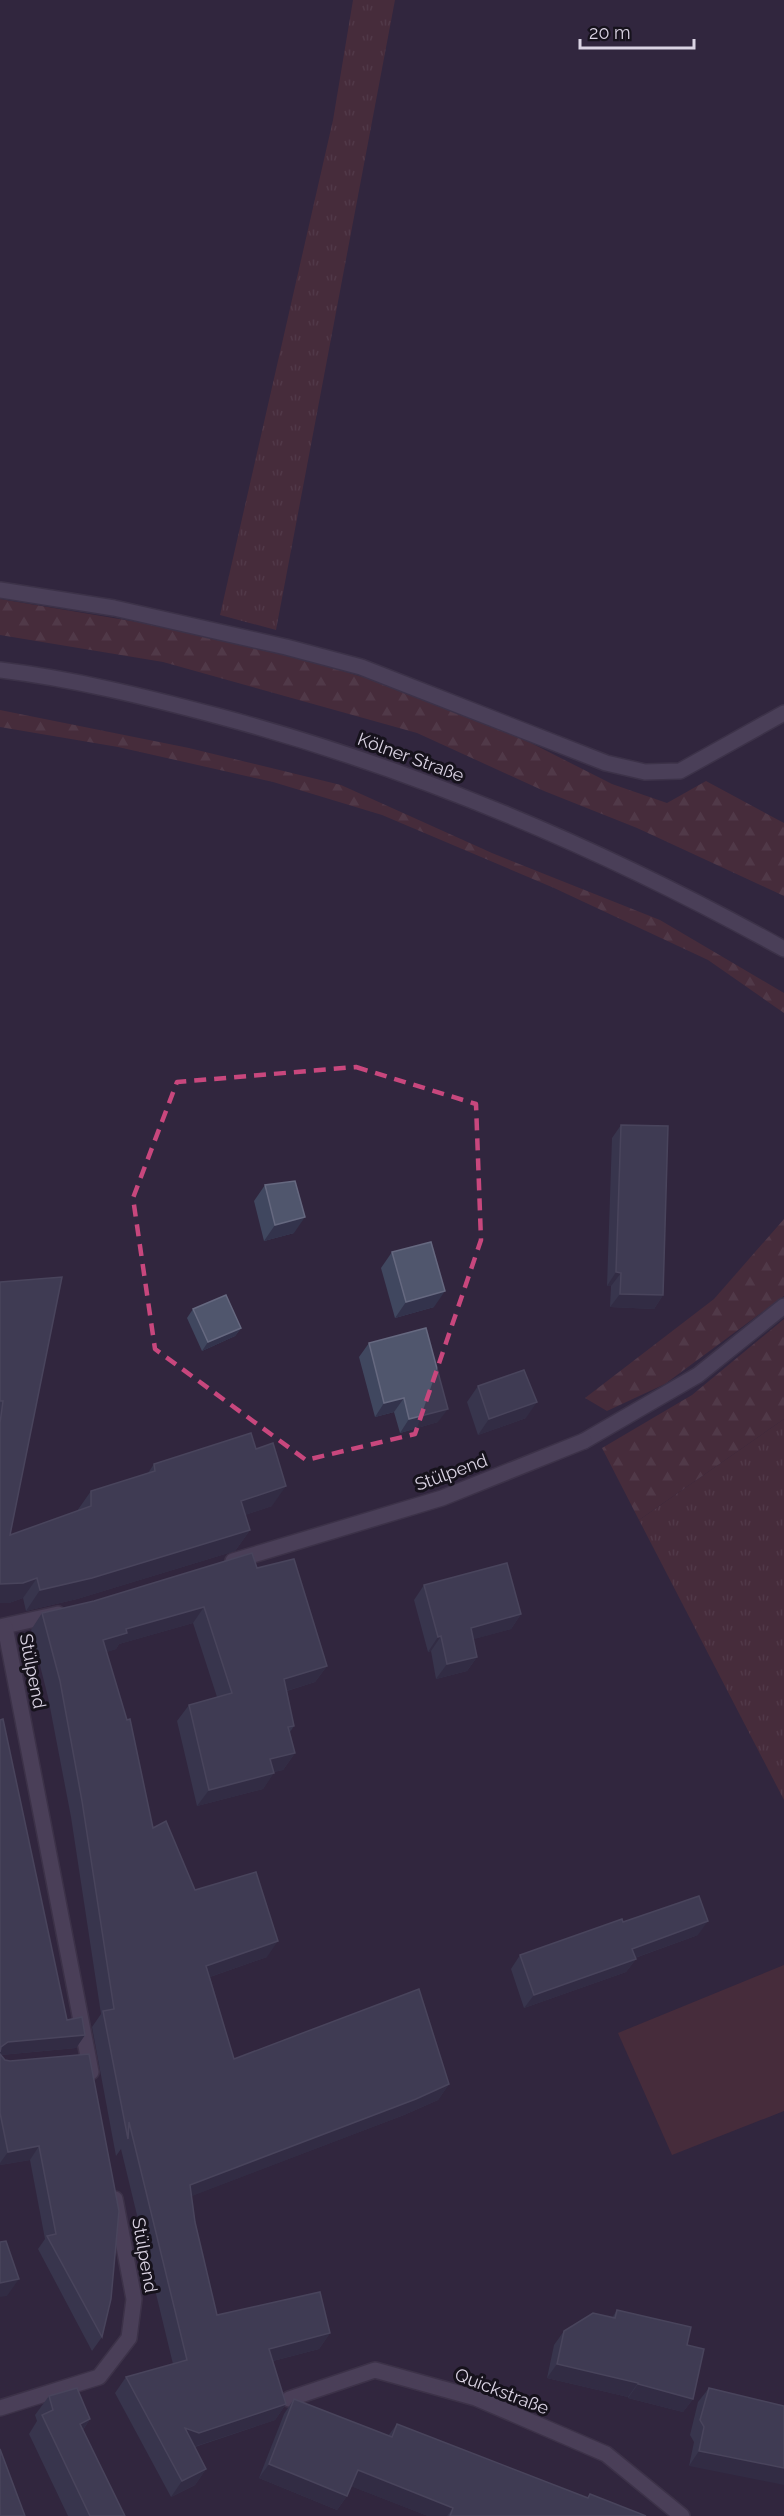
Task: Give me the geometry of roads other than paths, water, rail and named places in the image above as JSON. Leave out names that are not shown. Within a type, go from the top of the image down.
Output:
[{"type":"street","points":[[0,590],[114,608],[350,664],[606,763],[645,772],[680,771],[784,713]]},
{"type":"street","name":"Kölner Straße","points":[[0,670],[45,676],[160,700],[273,731],[386,767],[496,808],[604,855],[709,907],[784,949]]},
{"type":"street","name":"Stülpend","points":[[222,1564],[442,1498],[584,1442],[698,1375],[784,1306]]},
{"type":"street","name":"Stülpend","points":[[69,1611],[2,1628],[82,2058],[94,2092]]},
{"type":"street","name":"Stülpend","points":[[0,2408],[99,2378],[129,2338],[134,2299],[112,2184]]},
{"type":"street","name":"Quickstraße","points":[[289,2399],[375,2370],[476,2398],[606,2454],[682,2516]]}]
